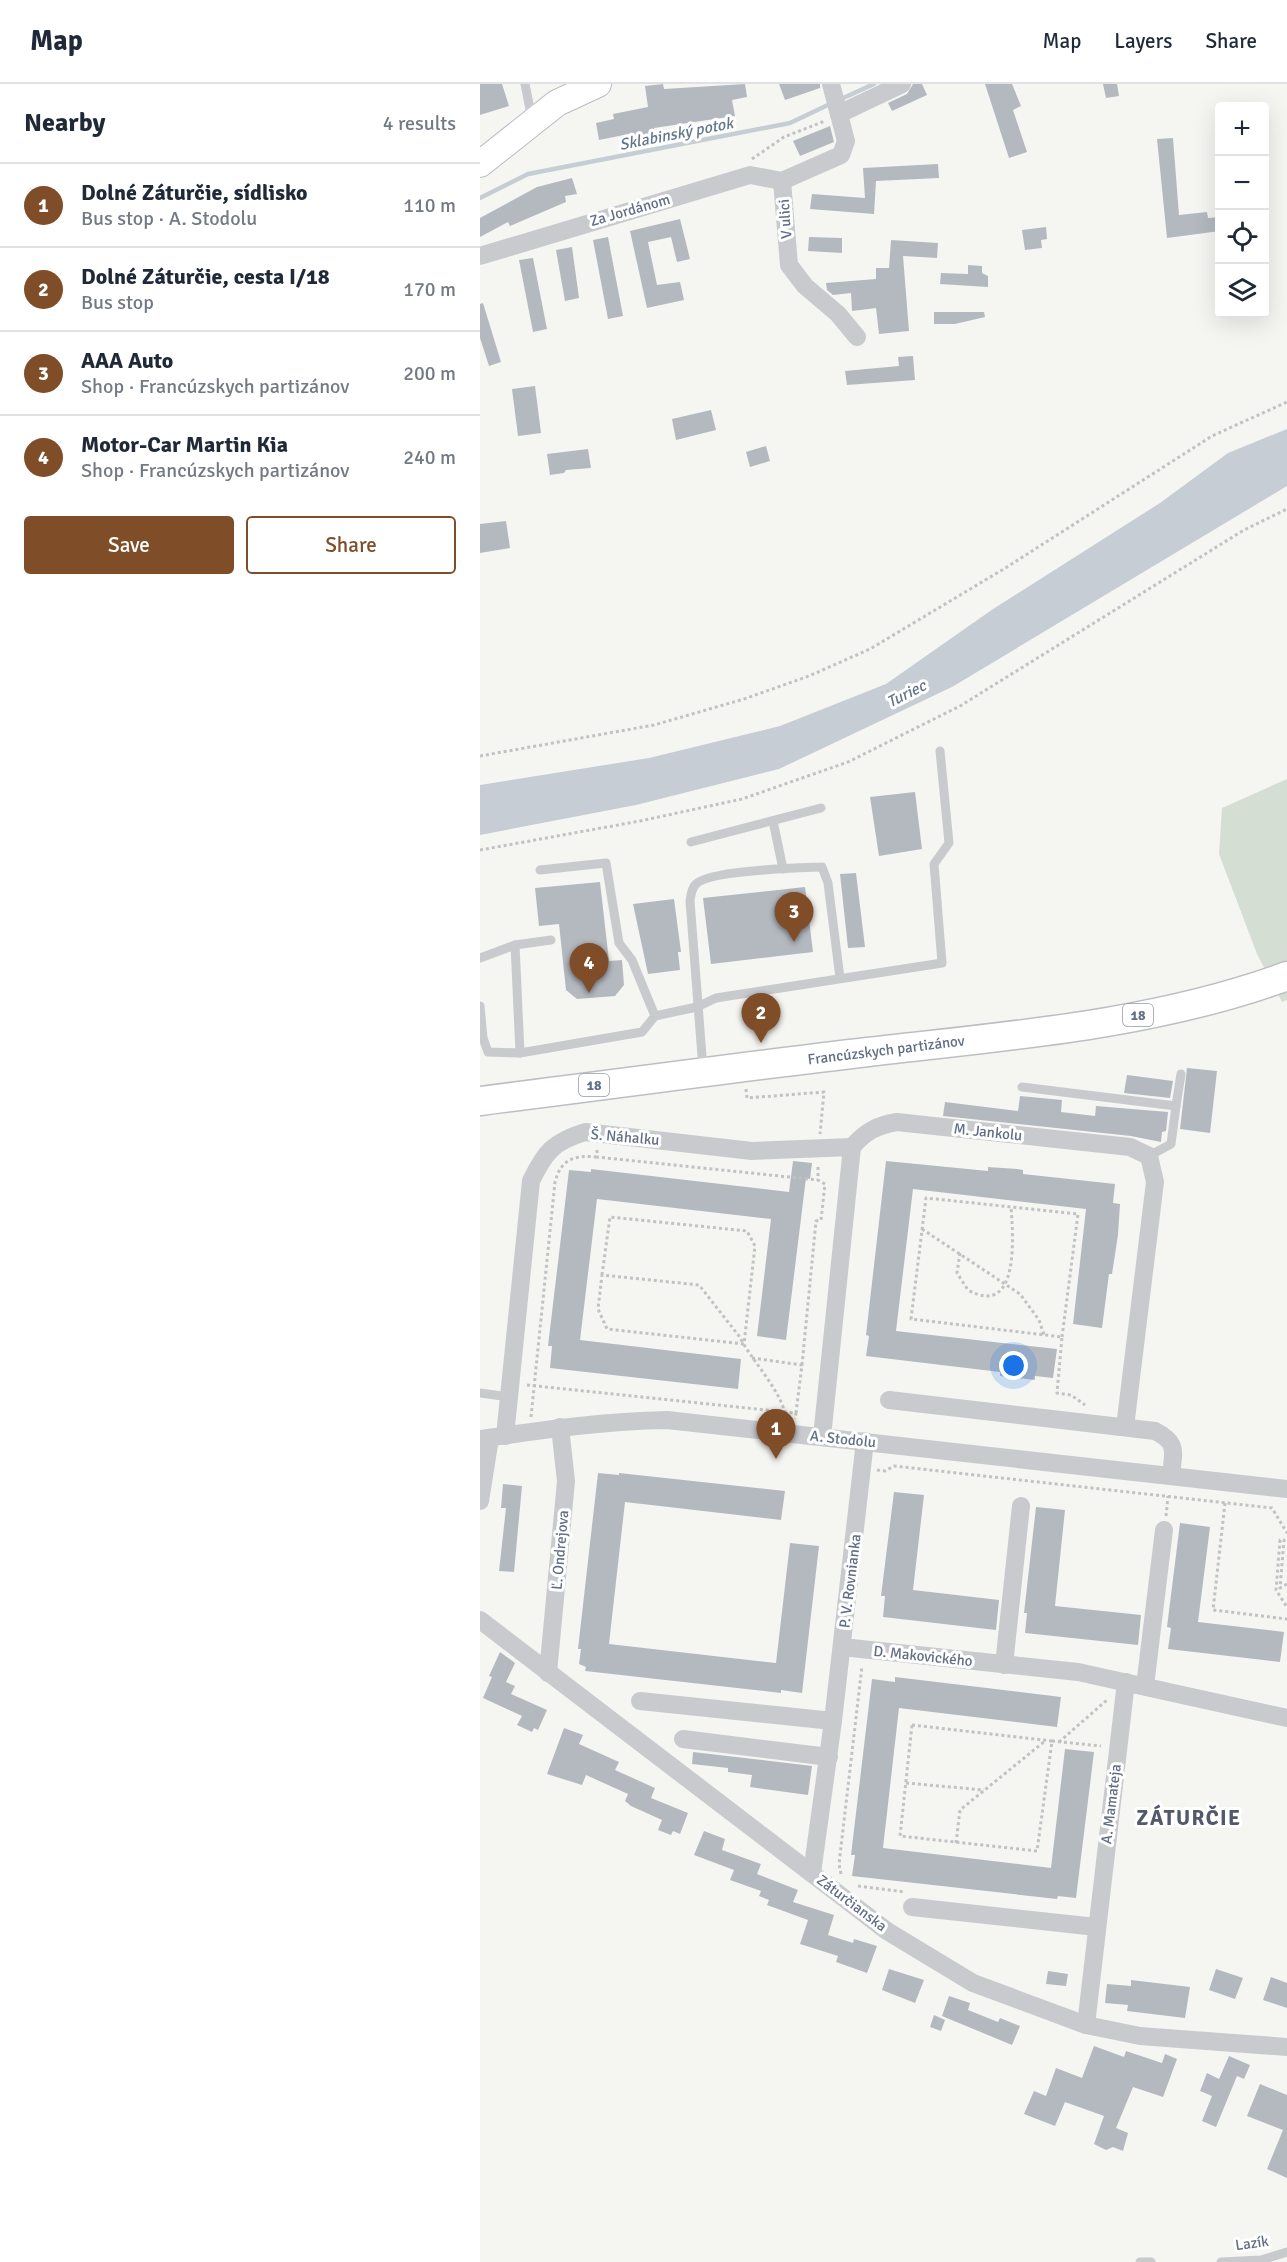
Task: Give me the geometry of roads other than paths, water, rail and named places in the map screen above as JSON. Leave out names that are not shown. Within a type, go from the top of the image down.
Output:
[{"type":"main road","name":"Francúzskych partizánov","points":[[482,1102],[703,1071],[1062,1029],[1169,1008],[1287,976]]},
{"type":"street","points":[[480,164],[557,104],[598,84]]},
{"type":"street","name":"V ulici","points":[[831,84],[846,141],[841,155],[782,181],[789,265],[800,281],[838,314],[857,336]]},
{"type":"street","points":[[839,114],[902,84]]},
{"type":"street","name":"Za Jordánom","points":[[480,256],[747,175],[782,181]]},
{"type":"street","name":"M. Jankolu","points":[[852,1147],[861,1136],[878,1125],[897,1122],[1130,1148],[1149,1156]]},
{"type":"street","name":"Š. Náhalku","points":[[480,1501],[492,1438],[509,1390],[531,1181],[549,1150],[562,1139],[585,1132],[752,1151],[852,1147]]},
{"type":"street","points":[[822,1437],[852,1147]]},
{"type":"street","points":[[1125,1427],[1155,1182],[1149,1156]]},
{"type":"street","points":[[889,1400],[1155,1431],[1168,1438],[1174,1446],[1171,1476]]},
{"type":"street","name":"A. Stodolu","points":[[492,1438],[530,1431],[624,1420],[667,1420],[1287,1489]]},
{"type":"street","name":"Ľ. Ondrejova","points":[[549,1673],[566,1481],[560,1427]]},
{"type":"street","name":"P. V. Rovnianka","points":[[812,1873],[829,1757],[865,1441]]},
{"type":"street","points":[[1004,1665],[1021,1506]]},
{"type":"street","points":[[1145,1686],[1164,1530]]},
{"type":"street","name":"Záturčianska","points":[[480,1620],[887,1931],[973,1983],[1086,2025],[1140,2036],[1287,2047]]},
{"type":"street","name":"D. Makovického","points":[[842,1647],[1078,1672],[1287,1718]]},
{"type":"street","name":"A. Mamateja","points":[[1086,2025],[1126,1682]]},
{"type":"street","points":[[640,1701],[833,1721]]},
{"type":"street","points":[[683,1739],[829,1757]]},
{"type":"street","points":[[914,1900],[1096,1927]]},
{"type":"lane","points":[[525,84],[532,122]]},
{"type":"lane","points":[[480,1006],[483,1038],[488,1052],[520,1053],[642,1032],[655,1016],[697,1007],[716,998],[942,963],[934,864],[949,843],[940,751]]},
{"type":"lane","points":[[691,842],[822,808]]},
{"type":"lane","points":[[773,821],[783,869]]},
{"type":"lane","points":[[540,870],[606,863],[619,943],[632,960],[655,1016]]},
{"type":"lane","points":[[703,1071],[697,1007],[692,891],[703,880],[783,869],[822,867],[828,883],[840,978]]},
{"type":"lane","points":[[480,958],[515,945],[551,940]]},
{"type":"lane","points":[[515,945],[520,1053]]},
{"type":"lane","points":[[1149,1156],[1171,1144],[1181,1074]]},
{"type":"lane","points":[[1022,1088],[1176,1106]]},
{"type":"lane","points":[[480,1393],[509,1390]]},
{"type":"lane","name":"Lazík","points":[[1221,2262],[1261,2260],[1287,2252]]},
{"type":"lane","points":[[1140,2262],[1151,2262]]},
{"type":"water","name":"Turiec","points":[[1287,429],[1287,486],[952,687],[779,769],[636,805],[480,835],[480,785],[649,758],[780,726],[886,684],[993,609],[1160,503],[1228,453]]},
{"type":"waterway","name":"Sklabinský potok","points":[[841,99],[874,84]]},
{"type":"waterway","name":"Sklabinský potok","points":[[480,198],[528,174],[790,123],[830,104]]},
{"type":"place","name":"AAA Auto","points":[[794,942]]},
{"type":"place","name":"Motor-Car Martin Kia","points":[[589,993]]},
{"type":"place","name":"Dolné Záturčie, cesta I/18","points":[[761,1043]]},
{"type":"place","name":"Dolné Záturčie, sídlisko","points":[[776,1459]]},
{"type":"district","name":"ZÁTURČIE","points":[[1189,1818]]}]
